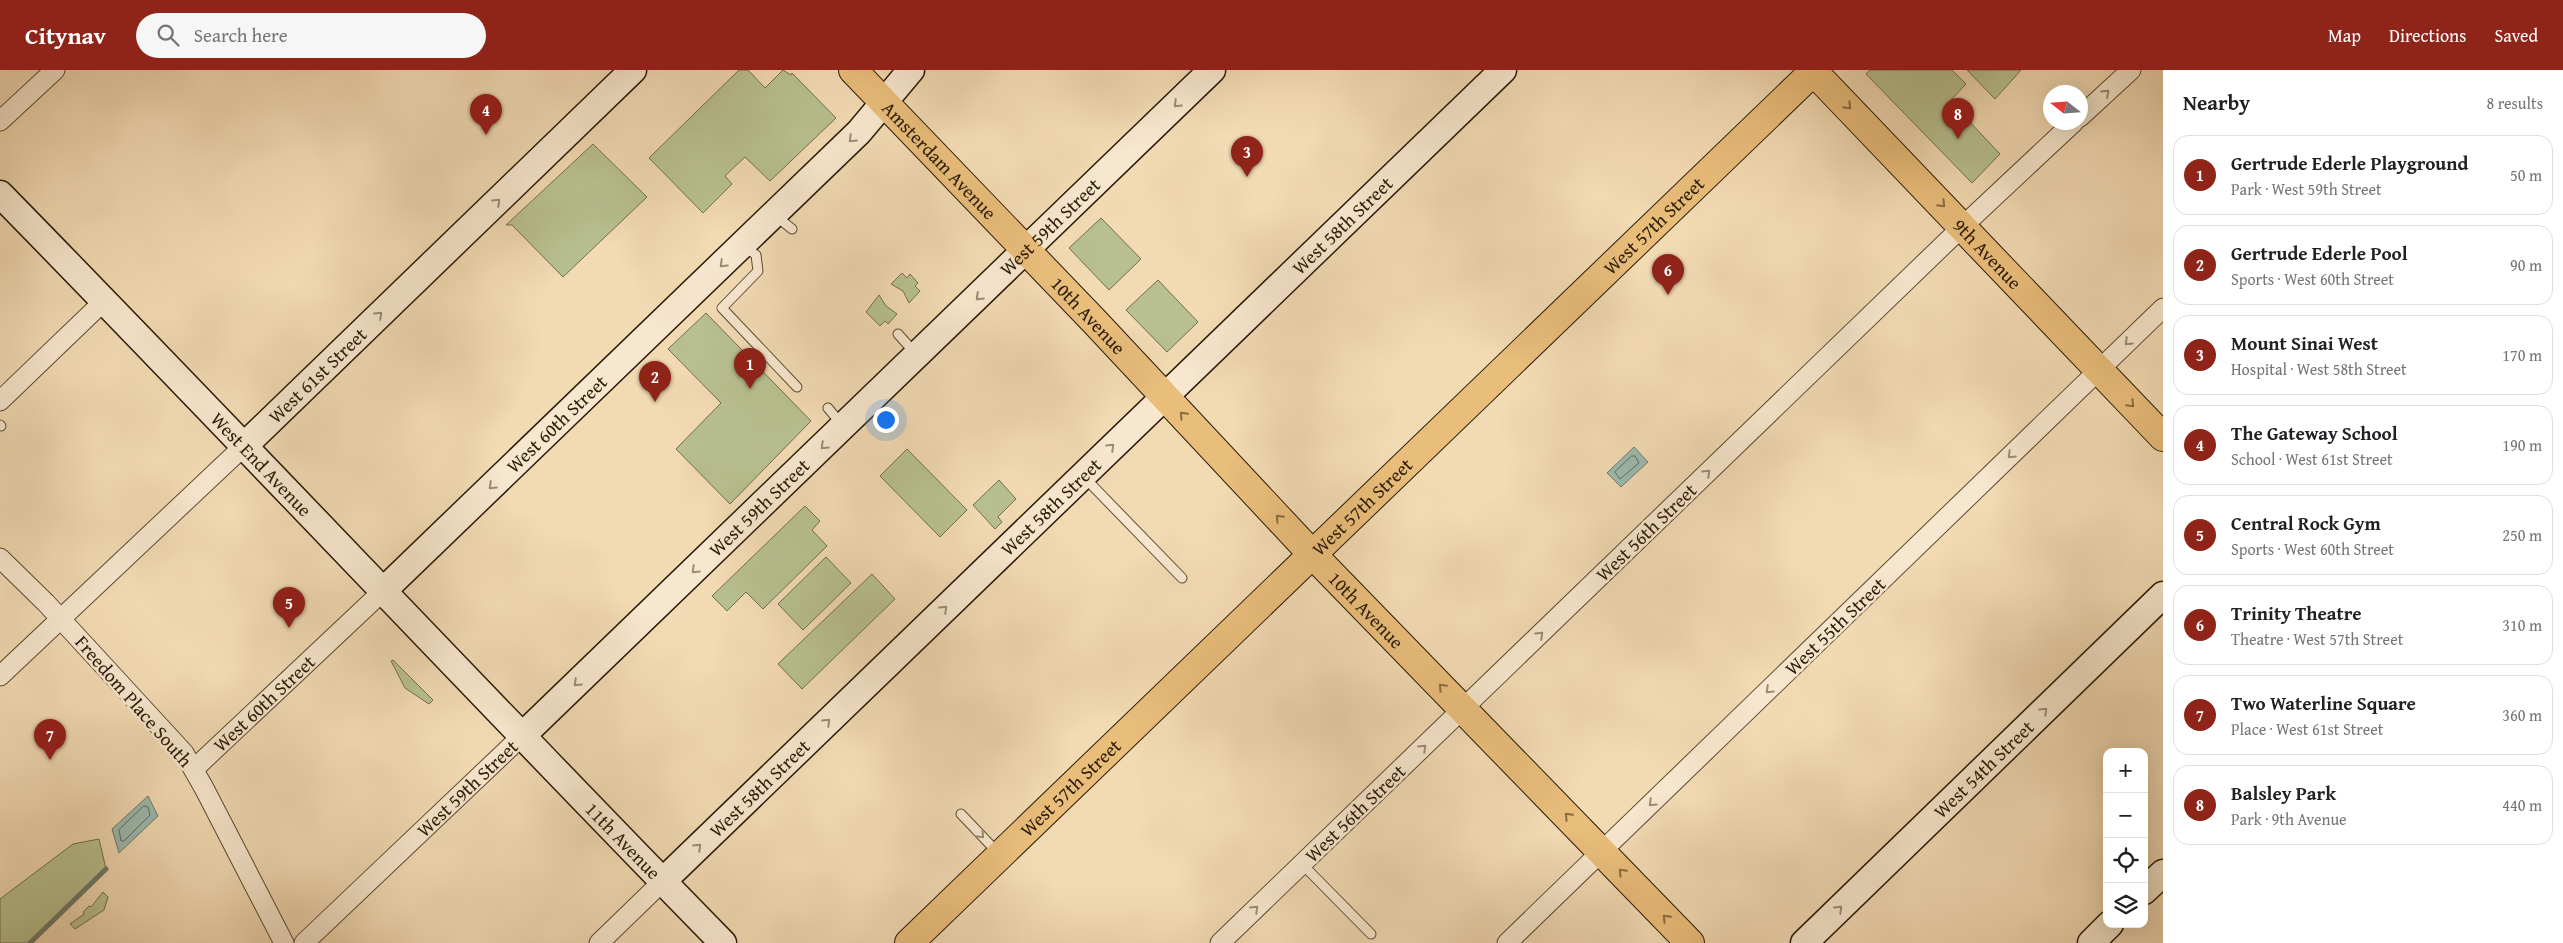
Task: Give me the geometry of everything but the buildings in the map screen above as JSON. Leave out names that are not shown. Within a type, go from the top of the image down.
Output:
[{"type":"main road","name":"Amsterdam Avenue","points":[[853,70],[1027,251]]},
{"type":"main road","name":"9th Avenue","points":[[1814,70],[2098,371],[2163,437]]},
{"type":"main road","name":"West 57th Street","points":[[908,943],[1814,70]]},
{"type":"main road","name":"10th Avenue","points":[[1027,251],[1312,554],[1690,943]]},
{"type":"street","points":[[0,121],[55,70]]},
{"type":"street","name":"West 61st Street","points":[[0,676],[244,446],[633,70]]},
{"type":"street","name":"West 60th Street","points":[[194,769],[383,591],[743,244],[783,222],[911,70]]},
{"type":"street","name":"West 59th Street","points":[[304,943],[523,735],[836,418],[918,356],[1212,70]]},
{"type":"street","name":"West 58th Street","points":[[599,943],[1503,70]]},
{"type":"street","points":[[2088,110],[2131,70]]},
{"type":"street","name":"West 56th Street","points":[[1220,943],[1963,226],[2065,130]]},
{"type":"street","name":"West End Avenue","points":[[0,194],[523,735]]},
{"type":"street","points":[[0,402],[104,301]]},
{"type":"street","name":"West 55th Street","points":[[1507,943],[2163,308]]},
{"type":"street","name":"Freedom Place South","points":[[0,558],[61,618],[184,754],[194,769],[284,943]]},
{"type":"street","name":"West 54th Street","points":[[1804,943],[2163,595]]},
{"type":"street","name":"11th Avenue","points":[[523,735],[596,814],[724,943]]},
{"type":"street","points":[[2148,887],[2163,873]]},
{"type":"street","points":[[2091,943],[2106,928]]},
{"type":"lane","points":[[743,244],[756,255],[758,272],[722,308],[796,387]]},
{"type":"lane","points":[[898,334],[918,356]]},
{"type":"lane","points":[[1082,475],[1182,578]]},
{"type":"lane","points":[[962,814],[1000,855]]},
{"type":"lane","points":[[1302,864],[1371,934]]},
{"type":"green space","points":[[739,70],[748,70],[765,88],[783,70],[791,75],[792,73],[836,118],[770,181],[745,157],[725,176],[732,184],[703,213],[649,158]]},
{"type":"green space","points":[[1870,70],[1952,70],[1966,84],[1950,101],[2000,154],[1972,183],[1866,74]]},
{"type":"green space","points":[[1967,70],[2021,70],[1995,99]]},
{"type":"green space","points":[[593,144],[647,197],[563,277],[512,225],[506,225]]},
{"type":"green space","points":[[1101,218],[1141,259],[1109,290],[1069,248]]},
{"type":"green space","points":[[902,273],[907,278],[910,274],[918,283],[915,286],[920,291],[909,303],[903,291],[891,284]]},
{"type":"green space","points":[[1158,280],[1198,322],[1167,352],[1126,310]]},
{"type":"green space","points":[[879,295],[886,306],[897,314],[888,324],[885,321],[880,326],[866,312]]},
{"type":"green space","points":[[706,313],[811,421],[730,504],[676,449],[721,403],[668,349]]},
{"type":"green space","points":[[907,449],[967,510],[940,537],[880,476]]},
{"type":"green space","points":[[999,480],[1016,499],[998,517],[1002,522],[995,529],[973,505]]},
{"type":"green space","points":[[805,506],[820,521],[812,530],[827,546],[763,609],[746,592],[727,611],[712,596]]},
{"type":"green space","points":[[826,557],[851,583],[803,630],[778,604]]},
{"type":"green space","points":[[872,574],[895,599],[802,689],[778,664]]},
{"type":"green space","points":[[393,660],[433,700],[429,704],[405,688],[391,661]]},
{"type":"green space","points":[[99,839],[106,869],[30,943],[0,943],[0,899],[73,844]]},
{"type":"green space","points":[[103,892],[108,897],[104,910],[75,929],[70,924],[84,914],[83,912],[89,906],[91,907]]},
{"type":"water","points":[[1634,447],[1648,462],[1621,487],[1607,473]]},
{"type":"water","points":[[148,796],[158,816],[119,853],[112,829]]},
{"type":"waterway","points":[[30,943],[106,869]]},
{"type":"place","name":"The Gateway School","points":[[486,135]]},
{"type":"place","name":"Balsley Park","points":[[1958,139]]},
{"type":"place","name":"Mount Sinai West","points":[[1247,177]]},
{"type":"place","name":"Trinity Theatre","points":[[1668,295]]},
{"type":"place","name":"Gertrude Ederle Playground","points":[[750,389]]},
{"type":"place","name":"Gertrude Ederle Pool","points":[[655,402]]},
{"type":"place","name":"Central Rock Gym","points":[[289,628]]},
{"type":"place","name":"Two Waterline Square","points":[[50,760]]}]
